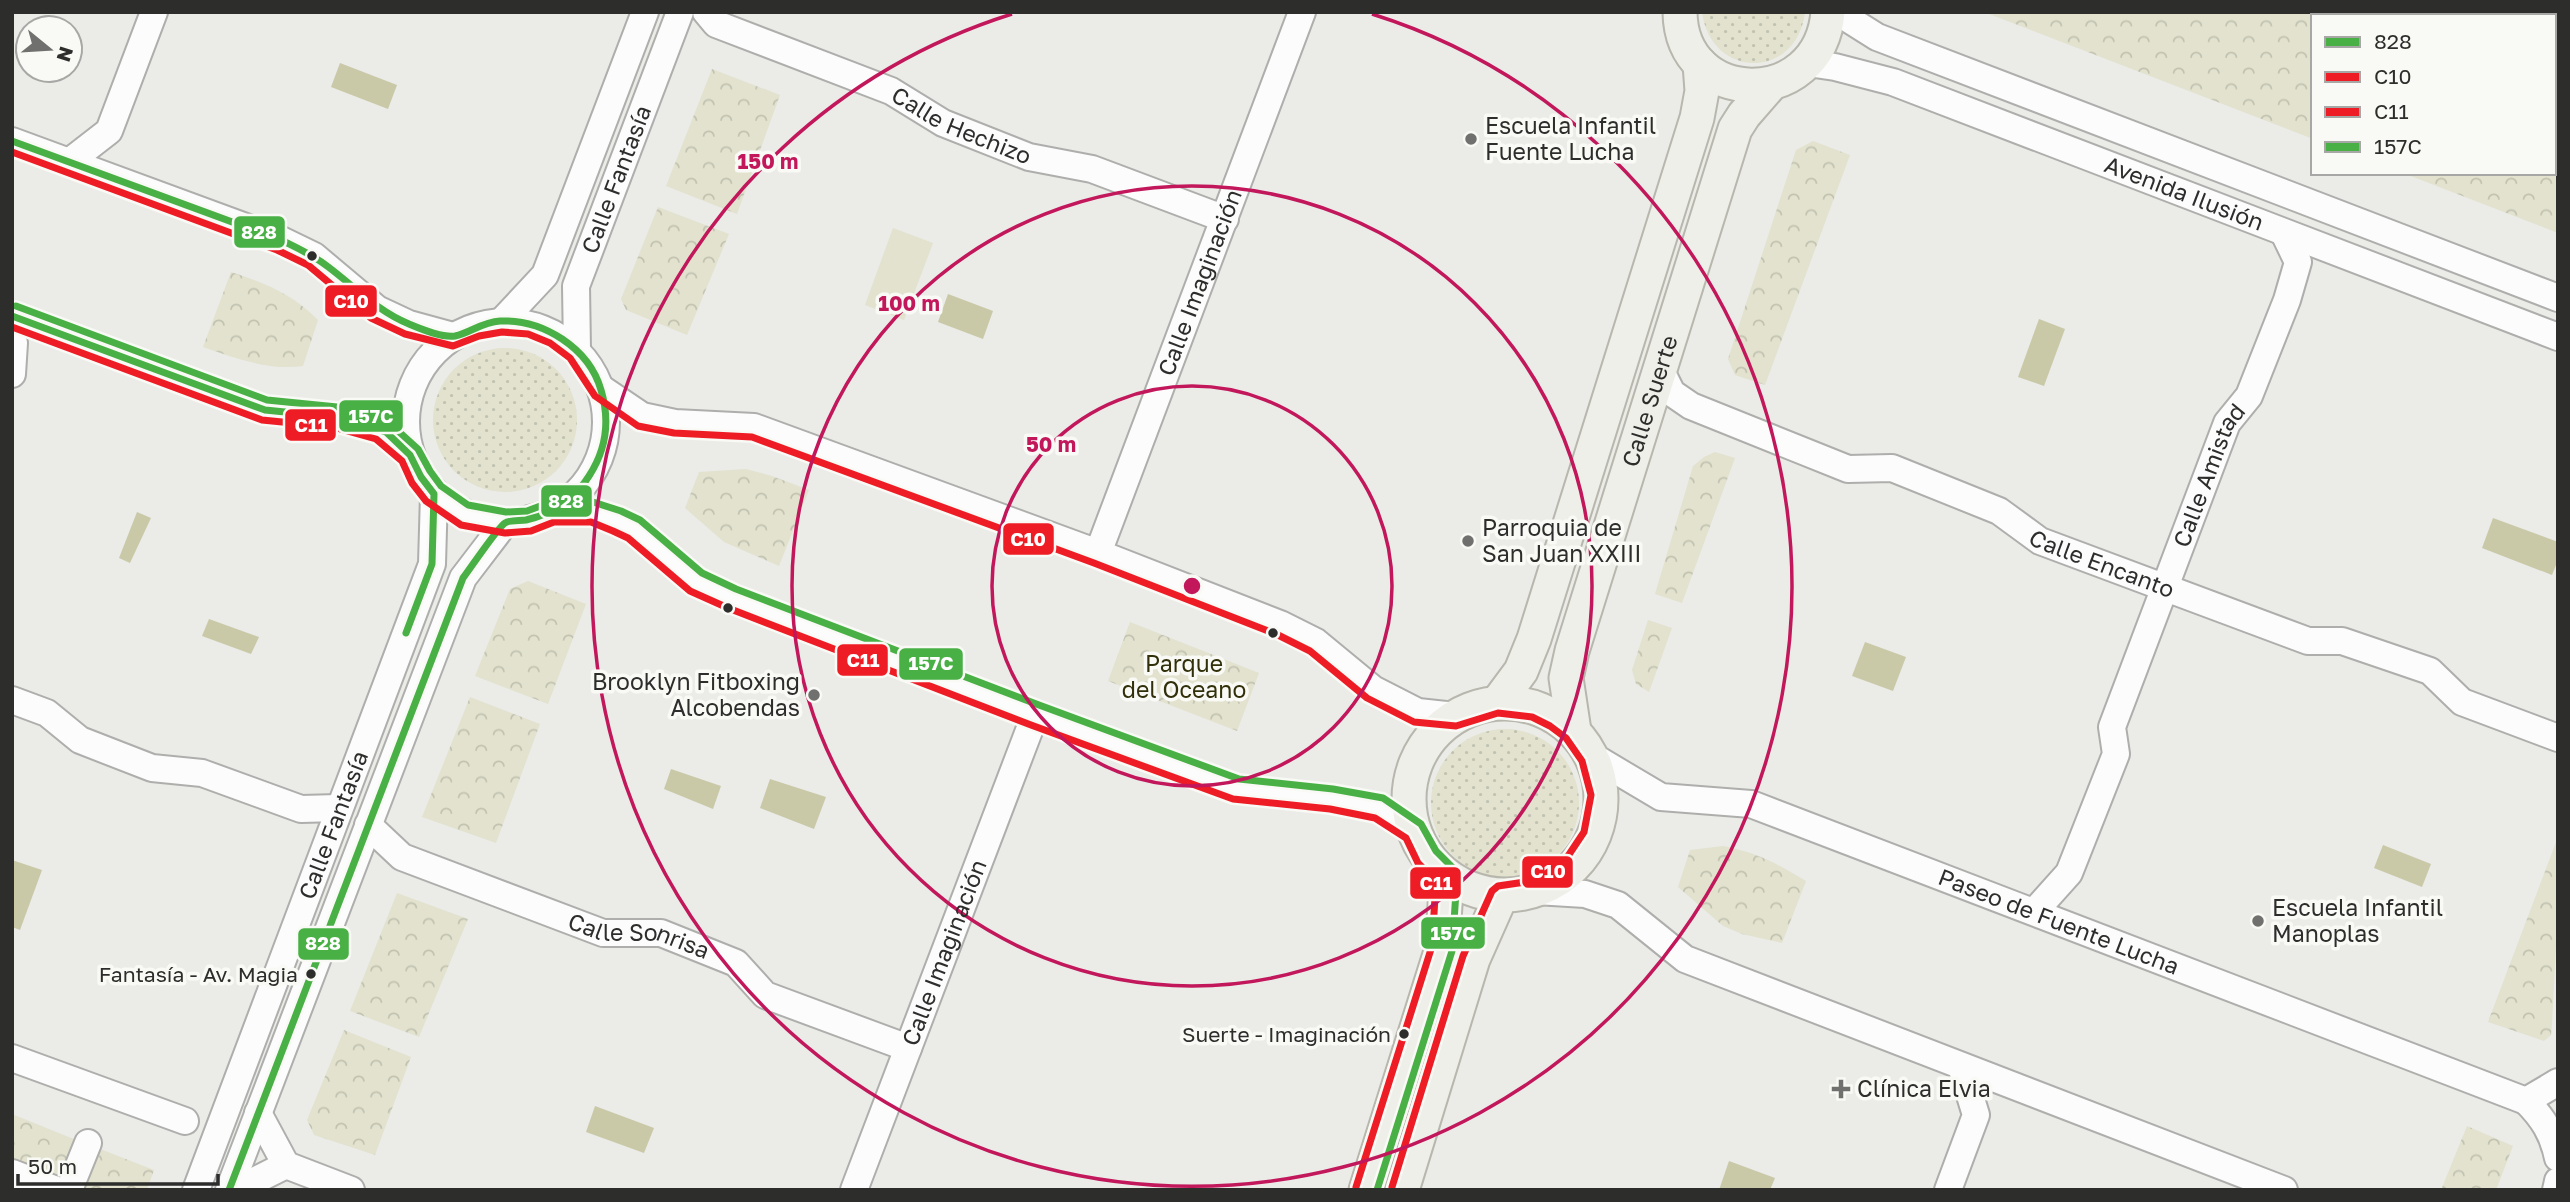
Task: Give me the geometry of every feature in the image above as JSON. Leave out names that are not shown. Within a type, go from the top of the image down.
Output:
[{"type":"main road","points":[[1676,16],[1687,46],[1700,64],[1721,79],[1745,86],[1771,85],[1797,73],[1808,63],[1823,38],[1828,12]]},
{"type":"main road","name":"Calle Suerte","points":[[1498,702],[1521,671],[1534,639],[1604,421],[1697,118],[1702,92],[1700,64]]},
{"type":"main road","name":"Calle Suerte","points":[[1583,744],[1566,678],[1572,651],[1735,129],[1771,85]]},
{"type":"main road","points":[[1498,702],[1535,707],[1556,717],[1583,744],[1601,796],[1594,836],[1571,870],[1536,891],[1501,896],[1472,891],[1447,877],[1427,857],[1414,831],[1409,788],[1423,747],[1455,716],[1482,705],[1498,702]]},
{"type":"main road","points":[[1366,1190],[1442,948],[1447,877]]},
{"type":"main road","points":[[1402,1190],[1473,959],[1501,896]]},
{"type":"street","points":[[69,162],[109,131],[154,12]]},
{"type":"street","name":"Calle Fantasía","points":[[502,321],[545,275],[645,12]]},
{"type":"street","name":"Calle Fantasía","points":[[577,350],[576,286],[680,12]]},
{"type":"street","name":"Calle Hechizo","points":[[706,12],[716,24],[891,91],[943,123],[968,133],[1029,157],[1092,169],[1225,219]]},
{"type":"street","name":"Calle Imaginación","points":[[1098,553],[1302,12]]},
{"type":"street","name":"Avenida Ilusión","points":[[1843,12],[1850,20],[1877,37],[2558,298]]},
{"type":"street","name":"Avenida Ilusión","points":[[1808,63],[1893,82],[2558,337]]},
{"type":"street","points":[[12,141],[281,240],[314,257],[377,309],[409,324],[453,336]]},
{"type":"street","name":"Calle Amistad","points":[[2035,911],[2069,873],[2116,754],[2112,727],[2227,423],[2249,396],[2287,300],[2298,262],[2284,233]]},
{"type":"street","points":[[12,316],[265,410],[335,417],[381,429],[410,455],[421,477],[434,494],[464,515],[505,523],[529,521],[552,512],[582,489],[601,457],[607,422],[602,389],[577,350],[555,334],[531,324],[502,321],[476,326],[453,336],[423,365],[406,408],[410,455]]},
{"type":"street","points":[[12,337],[12,374]]},
{"type":"street","name":"Calle Encanto","points":[[1660,369],[1672,394],[1691,407],[1848,468],[1892,468],[1999,511],[2040,541],[2308,640],[2343,641],[2430,671],[2462,702],[2558,738]]},
{"type":"street","points":[[602,389],[642,416],[675,423],[754,427],[1098,553],[1280,624],[1316,642],[1373,689],[1418,712],[1455,716]]},
{"type":"street","name":"Calle Fantasía","points":[[199,1182],[432,564],[434,494]]},
{"type":"street","points":[[552,512],[593,512],[617,521],[634,529],[696,582],[732,599],[1035,715],[1237,789],[1332,799],[1379,808],[1414,831]]},
{"type":"street","name":"Calle Fantasía","points":[[229,1190],[463,578],[505,523]]},
{"type":"street","points":[[12,700],[47,713],[80,740],[152,768],[202,773],[301,809],[338,808]]},
{"type":"street","name":"Calle Imaginación","points":[[854,1190],[1035,715]]},
{"type":"street","name":"Paseo de Fuente Lucha","points":[[1583,744],[1661,797],[1752,804],[2526,1101],[2541,1116],[2552,1135],[2558,1158]]},
{"type":"street","name":"Calle Sonrisa","points":[[368,825],[402,858],[603,933],[661,933],[736,963],[765,995],[908,1048]]},
{"type":"street","points":[[1536,891],[1585,894],[1618,905],[1685,959],[2284,1190]]},
{"type":"street","points":[[12,1058],[185,1121],[228,1103]]},
{"type":"street","points":[[1948,1190],[1976,1115],[1961,1066]]},
{"type":"street","points":[[2526,1101],[2558,1082]]},
{"type":"street","points":[[2526,1101],[2558,1115]]},
{"type":"street","points":[[258,1113],[286,1166],[351,1190]]},
{"type":"street","points":[[185,1121],[199,1182]]},
{"type":"street","points":[[69,1190],[88,1143]]},
{"type":"street","points":[[236,1190],[286,1166]]},
{"type":"street","points":[[12,1173],[56,1190]]},
{"type":"street","points":[[2556,1190],[2558,1181]]},
{"type":"green space","points":[[1702,12],[1805,12],[1799,34],[1787,50],[1771,60],[1754,63],[1736,60],[1721,50],[1709,34]]},
{"type":"green space","points":[[1984,12],[2558,12],[2558,233],[2408,175],[2556,175],[2556,14],[2311,14],[2311,138]]},
{"type":"green space","points":[[712,69],[780,95],[737,214],[666,186]]},
{"type":"green space","points":[[1813,141],[1850,155],[1765,385],[1735,375],[1728,359],[1796,150]]},
{"type":"green space","points":[[658,207],[729,234],[687,335],[626,310],[621,299]]},
{"type":"green space","points":[[893,228],[933,243],[904,320],[865,305]]},
{"type":"green space","points":[[231,272],[278,290],[299,303],[318,320],[303,366],[265,365],[203,347]]},
{"type":"green space","points":[[505,348],[533,353],[556,369],[572,392],[577,420],[572,448],[556,471],[533,487],[505,492],[477,487],[454,471],[438,448],[433,420],[438,392],[454,369],[477,353]]},
{"type":"green space","points":[[1715,452],[1735,458],[1682,603],[1655,594],[1693,466]]},
{"type":"green space","points":[[746,469],[809,490],[779,566],[724,542],[685,508],[699,472]]},
{"type":"green space","points":[[528,581],[586,604],[548,704],[475,676],[510,589]]},
{"type":"green space","points":[[1648,620],[1672,628],[1649,692],[1636,684],[1632,670]]},
{"type":"green space","name":"Parque del Oceano","points":[[1130,622],[1259,673],[1237,731],[1108,681]]},
{"type":"green space","points":[[470,697],[540,724],[496,843],[422,817]]},
{"type":"green space","points":[[1505,729],[1533,734],[1558,750],[1574,775],[1579,803],[1574,831],[1558,856],[1533,872],[1505,877],[1477,872],[1452,856],[1436,831],[1431,803],[1436,775],[1452,750],[1477,734]]},
{"type":"green space","points":[[2558,837],[2558,908],[2552,1024],[2551,1035],[2544,1041],[2488,1022]]},
{"type":"green space","points":[[1723,846],[1766,859],[1806,881],[1782,943],[1742,934],[1723,926],[1678,887],[1690,850]]},
{"type":"green space","points":[[397,893],[468,919],[419,1037],[350,1011]]},
{"type":"green space","points":[[344,1030],[411,1057],[375,1155],[314,1135],[307,1120]]},
{"type":"green space","points":[[12,1114],[81,1142],[64,1180],[12,1160]]},
{"type":"green space","points":[[2467,1126],[2513,1146],[2496,1190],[2441,1190]]},
{"type":"green space","points":[[95,1147],[154,1170],[147,1190],[79,1190]]},
{"type":"shaded area","points":[[340,63],[397,85],[388,109],[331,87]]},
{"type":"shaded area","points":[[948,294],[993,311],[983,339],[938,322]]},
{"type":"shaded area","points":[[2039,319],[2065,329],[2044,386],[2018,377]]},
{"type":"shaded area","points":[[137,512],[151,518],[130,563],[119,558]]},
{"type":"shaded area","points":[[2493,518],[2558,542],[2558,560],[2552,575],[2482,548]]},
{"type":"shaded area","points":[[209,619],[259,637],[251,654],[202,636]]},
{"type":"shaded area","points":[[1865,642],[1906,657],[1893,691],[1852,676]]},
{"type":"shaded area","points":[[671,769],[721,786],[713,809],[664,789]]},
{"type":"shaded area","points":[[770,779],[826,797],[814,829],[760,808]]},
{"type":"shaded area","points":[[2383,845],[2431,864],[2422,887],[2374,868]]},
{"type":"shaded area","points":[[12,860],[42,870],[20,930],[12,927]]},
{"type":"shaded area","points":[[595,1106],[654,1128],[644,1153],[586,1132]]},
{"type":"shaded area","points":[[1729,1161],[1775,1178],[1770,1190],[1719,1190]]},
{"type":"transit line","name":"828","points":[[12,141],[281,240],[322,262],[397,319],[425,331],[455,336],[487,323],[500,321],[532,325],[548,331],[575,349],[586,361],[595,375],[604,401],[606,424],[603,445],[595,466],[583,485],[570,499],[554,510],[526,520],[509,521],[501,526],[463,578],[229,1190]]},
{"type":"transit line","name":"C10","points":[[12,152],[277,250],[308,265],[371,318],[405,334],[453,346],[479,336],[502,332],[528,334],[550,343],[570,358],[595,396],[638,426],[674,433],[752,437],[1094,563],[1276,634],[1310,651],[1367,698],[1414,722],[1456,726],[1498,713],[1532,717],[1550,726],[1566,738],[1582,761],[1591,795],[1584,832],[1564,862],[1532,881],[1498,886],[1492,891],[1463,956],[1392,1187]]},
{"type":"transit line","name":"157C","points":[[16,306],[267,400],[337,407],[386,420],[418,449],[441,486],[468,505],[506,512],[527,511],[551,502],[593,502],[640,520],[702,573],[736,589],[1039,705],[1239,779],[1333,789],[1383,798],[1421,824],[1436,851],[1455,870],[1457,877],[1452,951],[1377,1190]]},
{"type":"transit line","name":"828","points":[[12,316],[265,410],[335,417],[386,432],[410,455],[421,477],[434,494],[432,564],[406,633]]},
{"type":"transit line","name":"C11","points":[[12,327],[262,420],[333,427],[376,439],[402,461],[412,483],[426,501],[461,525],[505,533],[531,531],[554,522],[591,522],[628,538],[690,591],[1031,725],[1233,799],[1330,809],[1375,818],[1406,838],[1418,863],[1436,881],[1432,946],[1356,1187]]},
{"type":"place","name":"Escuela Infantil Fuente Lucha","points":[[1471,139]]},
{"type":"place","name":"Parroquia de San Juan XXIII","points":[[1468,541]]},
{"type":"place","name":"Brooklyn Fitboxing Alcobendas","points":[[814,695]]},
{"type":"place","name":"Escuela Infantil Manoplas","points":[[2258,921]]},
{"type":"place","name":"Fantasía - Av. Magia","points":[[311,974]]},
{"type":"place","name":"Suerte - Imaginación","points":[[1404,1034]]},
{"type":"place","name":"Clínica Elvia","points":[[1841,1089]]}]
